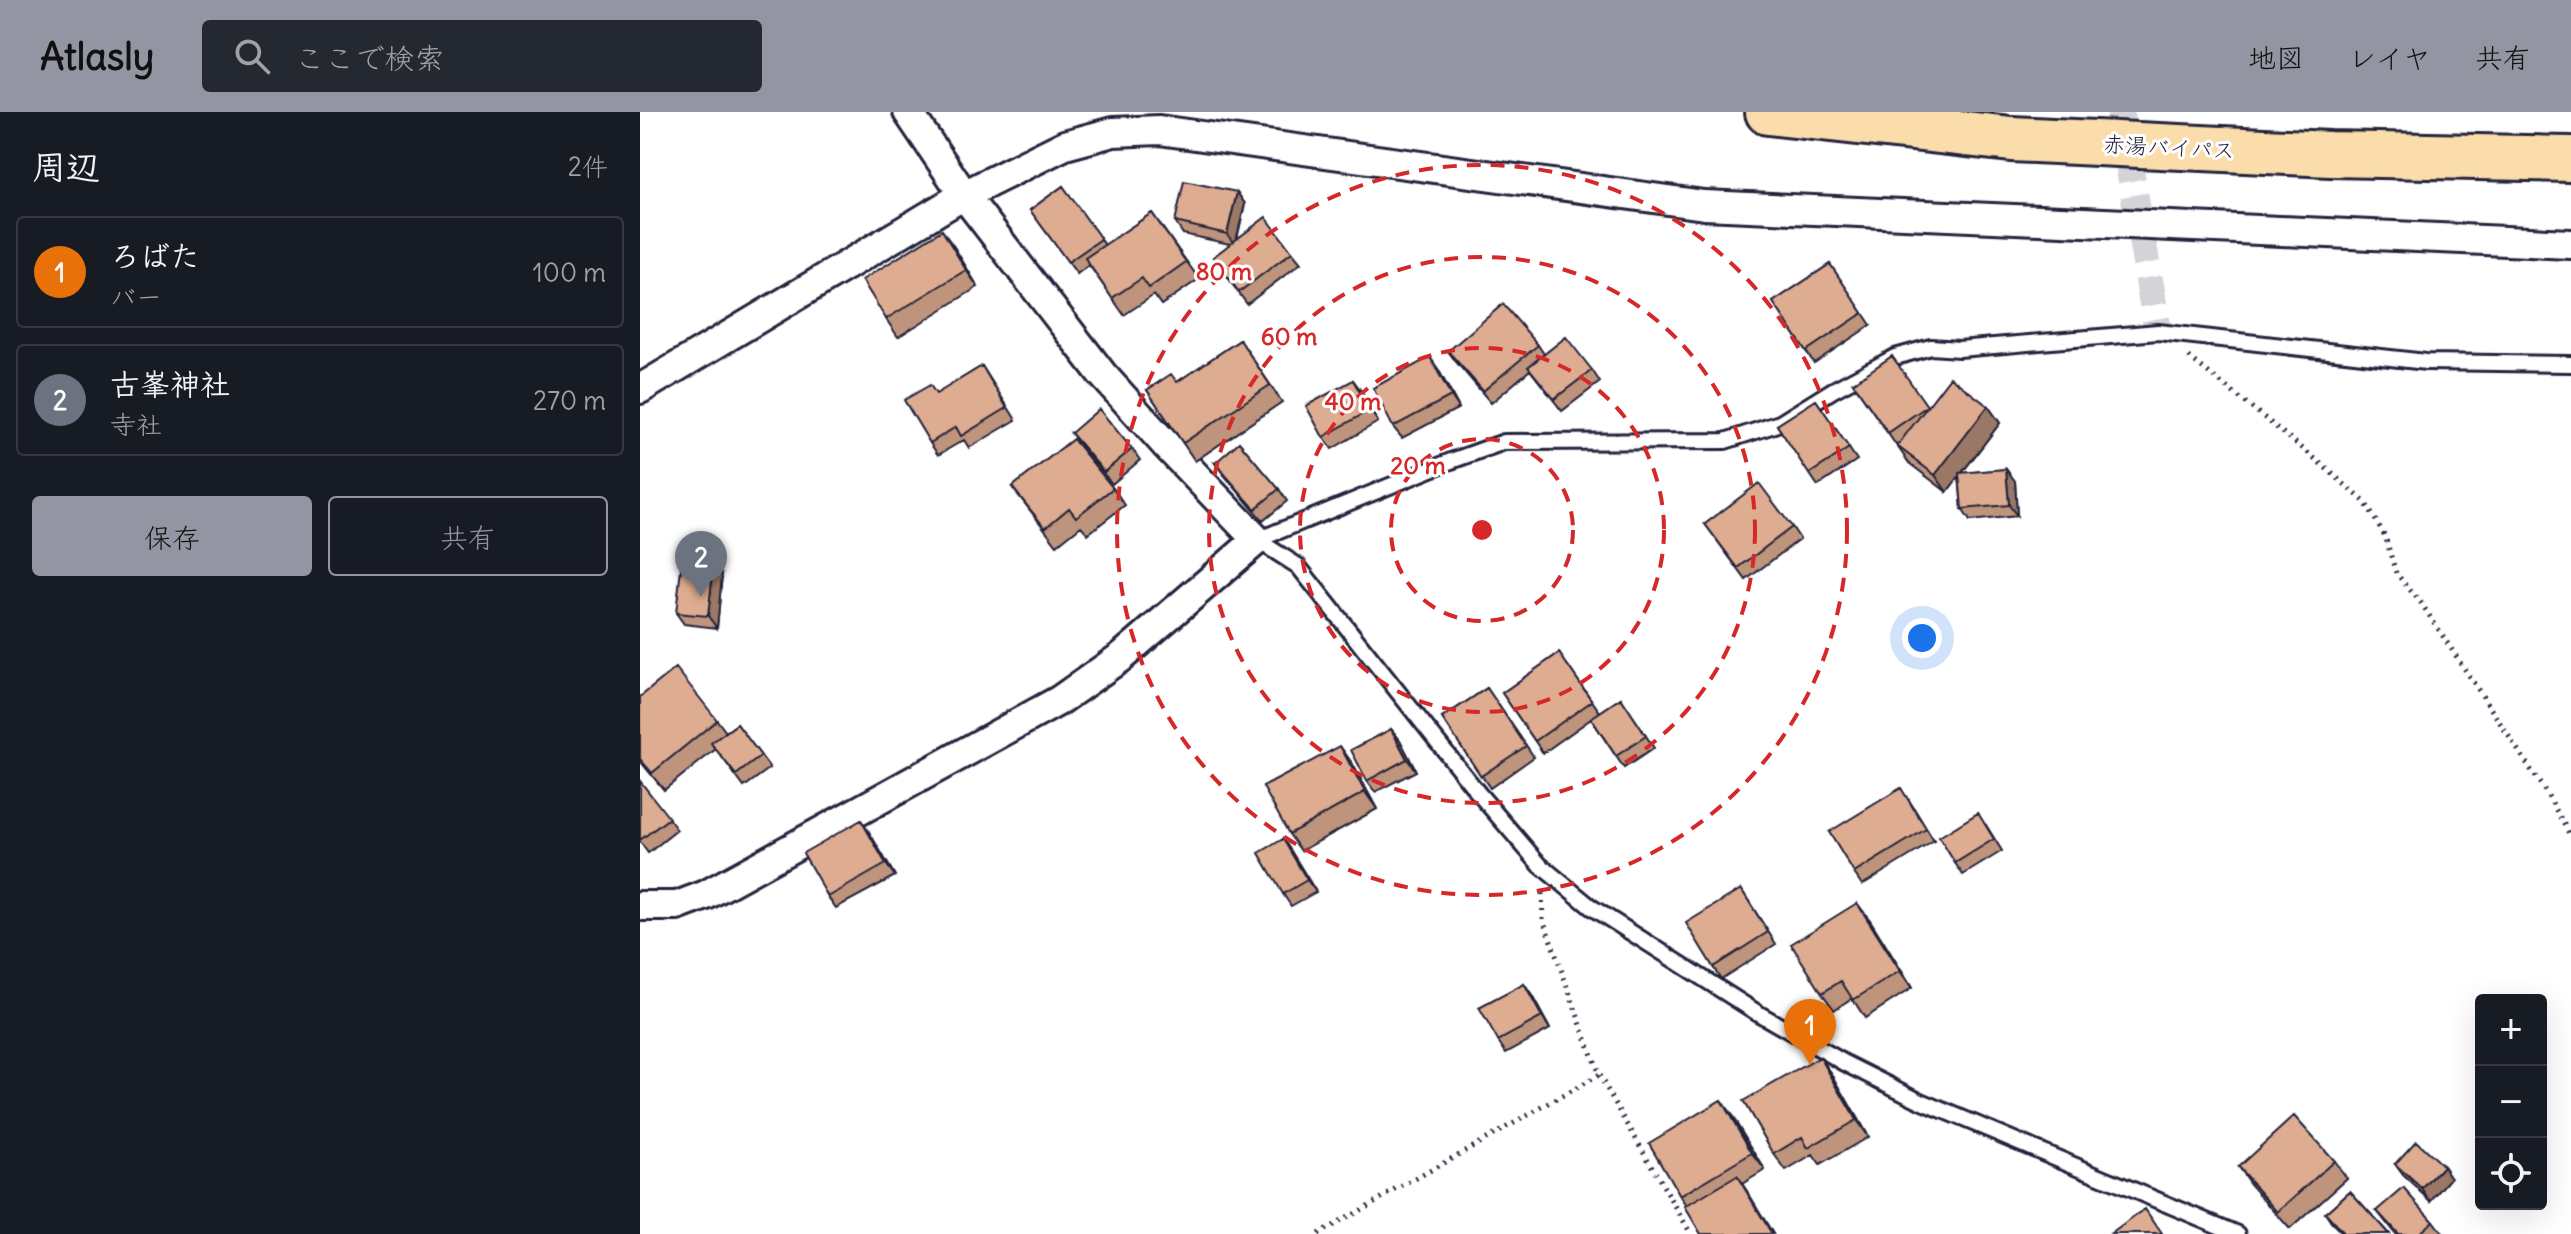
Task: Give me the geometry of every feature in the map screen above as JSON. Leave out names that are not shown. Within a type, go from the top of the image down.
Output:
[{"type":"highway","name":"赤湯バイパス","points":[[1768,112],[2011,139],[2330,154],[2571,159]]},
{"type":"street","points":[[640,906],[677,906],[706,895],[1060,700],[1121,657],[1257,540],[1102,374],[964,195],[908,112]]},
{"type":"street","points":[[640,389],[964,195],[1065,145],[1113,132],[1159,130],[1704,205],[2571,244]]},
{"type":"lane","points":[[1257,540],[1504,442],[1725,441],[1780,423],[1895,357],[1931,347],[1959,349],[2158,332],[2426,362],[2571,364]]},
{"type":"lane","points":[[1257,540],[1298,566],[1479,794],[1540,865],[1591,907],[1756,1012],[1845,1063],[1921,1101],[2238,1234]]},
{"type":"path","points":[[2158,332],[2365,502],[2385,536],[2396,573],[2421,603],[2547,794],[2571,837]]},
{"type":"path","points":[[1540,865],[1543,919],[1599,1075],[1691,1234]]},
{"type":"path","points":[[1318,1234],[1599,1075]]},
{"type":"building","points":[[1184,181],[1237,192],[1227,234],[1175,222]]},
{"type":"building","points":[[1063,186],[1101,239],[1068,262],[1030,210]]},
{"type":"building","points":[[1152,213],[1186,262],[1149,288],[1142,278],[1112,298],[1085,258]]},
{"type":"building","points":[[1266,217],[1292,252],[1239,292],[1213,257]]},
{"type":"building","points":[[942,230],[966,270],[886,319],[862,280]]},
{"type":"building","points":[[1830,264],[1863,313],[1806,351],[1773,302]]},
{"type":"building","points":[[1503,304],[1538,345],[1483,391],[1448,351]]},
{"type":"building","points":[[1566,337],[1592,370],[1554,399],[1528,367]]},
{"type":"building","points":[[1240,340],[1270,385],[1183,443],[1147,390],[1171,374],[1177,382]]},
{"type":"building","points":[[1892,356],[1927,406],[1888,433],[1853,383]]},
{"type":"building","points":[[1430,357],[1451,396],[1393,427],[1373,388]]},
{"type":"building","points":[[982,366],[1007,408],[961,436],[956,427],[930,443],[904,400],[930,385],[936,394]]},
{"type":"building","points":[[1950,377],[1988,406],[1935,475],[1897,446]]},
{"type":"building","points":[[1353,380],[1370,410],[1323,437],[1306,406]]},
{"type":"building","points":[[1816,400],[1849,448],[1809,474],[1777,425]]},
{"type":"building","points":[[1099,409],[1132,449],[1104,472],[1071,433]]},
{"type":"building","points":[[1073,439],[1113,488],[1076,517],[1069,508],[1045,528],[1012,487]]},
{"type":"building","points":[[1239,442],[1279,489],[1255,509],[1215,463]]},
{"type":"building","points":[[2006,469],[2009,505],[1962,509],[1959,473]]},
{"type":"building","points":[[1759,483],[1792,527],[1738,568],[1705,524]]},
{"type":"building","points":[[682,559],[714,562],[708,616],[676,613]]},
{"type":"building","points":[[1559,653],[1592,701],[1535,741],[1502,693]]},
{"type":"building","points":[[676,668],[717,720],[652,773],[640,759],[640,697]]},
{"type":"building","points":[[1487,688],[1526,746],[1481,776],[1442,718]]},
{"type":"building","points":[[1621,698],[1646,736],[1616,756],[1591,718]]},
{"type":"building","points":[[737,724],[761,756],[736,775],[711,743]]},
{"type":"building","points":[[1391,729],[1407,759],[1367,781],[1351,750]]},
{"type":"building","points":[[1340,746],[1365,792],[1289,834],[1263,787]]},
{"type":"building","points":[[640,781],[669,818],[640,840]]},
{"type":"building","points":[[1901,788],[1926,829],[1854,873],[1829,832]]},
{"type":"building","points":[[1978,813],[1994,839],[1955,863],[1939,837]]},
{"type":"building","points":[[861,820],[886,864],[828,897],[803,853]]},
{"type":"building","points":[[1283,839],[1307,880],[1283,894],[1259,853]]},
{"type":"building","points":[[1741,889],[1768,932],[1713,967],[1686,923]]},
{"type":"building","points":[[1857,903],[1900,971],[1853,1000],[1841,981],[1822,993],[1791,944]]},
{"type":"building","points":[[1524,984],[1542,1017],[1498,1041],[1479,1008]]},
{"type":"building","points":[[1820,1057],[1856,1120],[1808,1148],[1802,1137],[1774,1154],[1743,1101]]},
{"type":"building","points":[[1721,1100],[1752,1153],[1680,1196],[1649,1143]]},
{"type":"building","points":[[2294,1116],[2334,1161],[2278,1212],[2238,1167]]},
{"type":"building","points":[[2416,1141],[2443,1166],[2422,1189],[2395,1164]]},
{"type":"building","points":[[1737,1176],[1772,1234],[1701,1234],[1685,1207]]},
{"type":"building","points":[[2404,1188],[2433,1221],[2418,1234],[2398,1234],[2377,1211]]},
{"type":"building","points":[[2350,1191],[2387,1232],[2385,1234],[2344,1234],[2325,1213]]},
{"type":"building","points":[[2145,1209],[2162,1234],[2111,1234]]},
{"type":"tunnel","points":[[2120,112],[2158,332]]},
{"type":"place","name":"古峯神社","points":[[701,597]]},
{"type":"place","name":"ろばた","points":[[1810,1065]]}]
